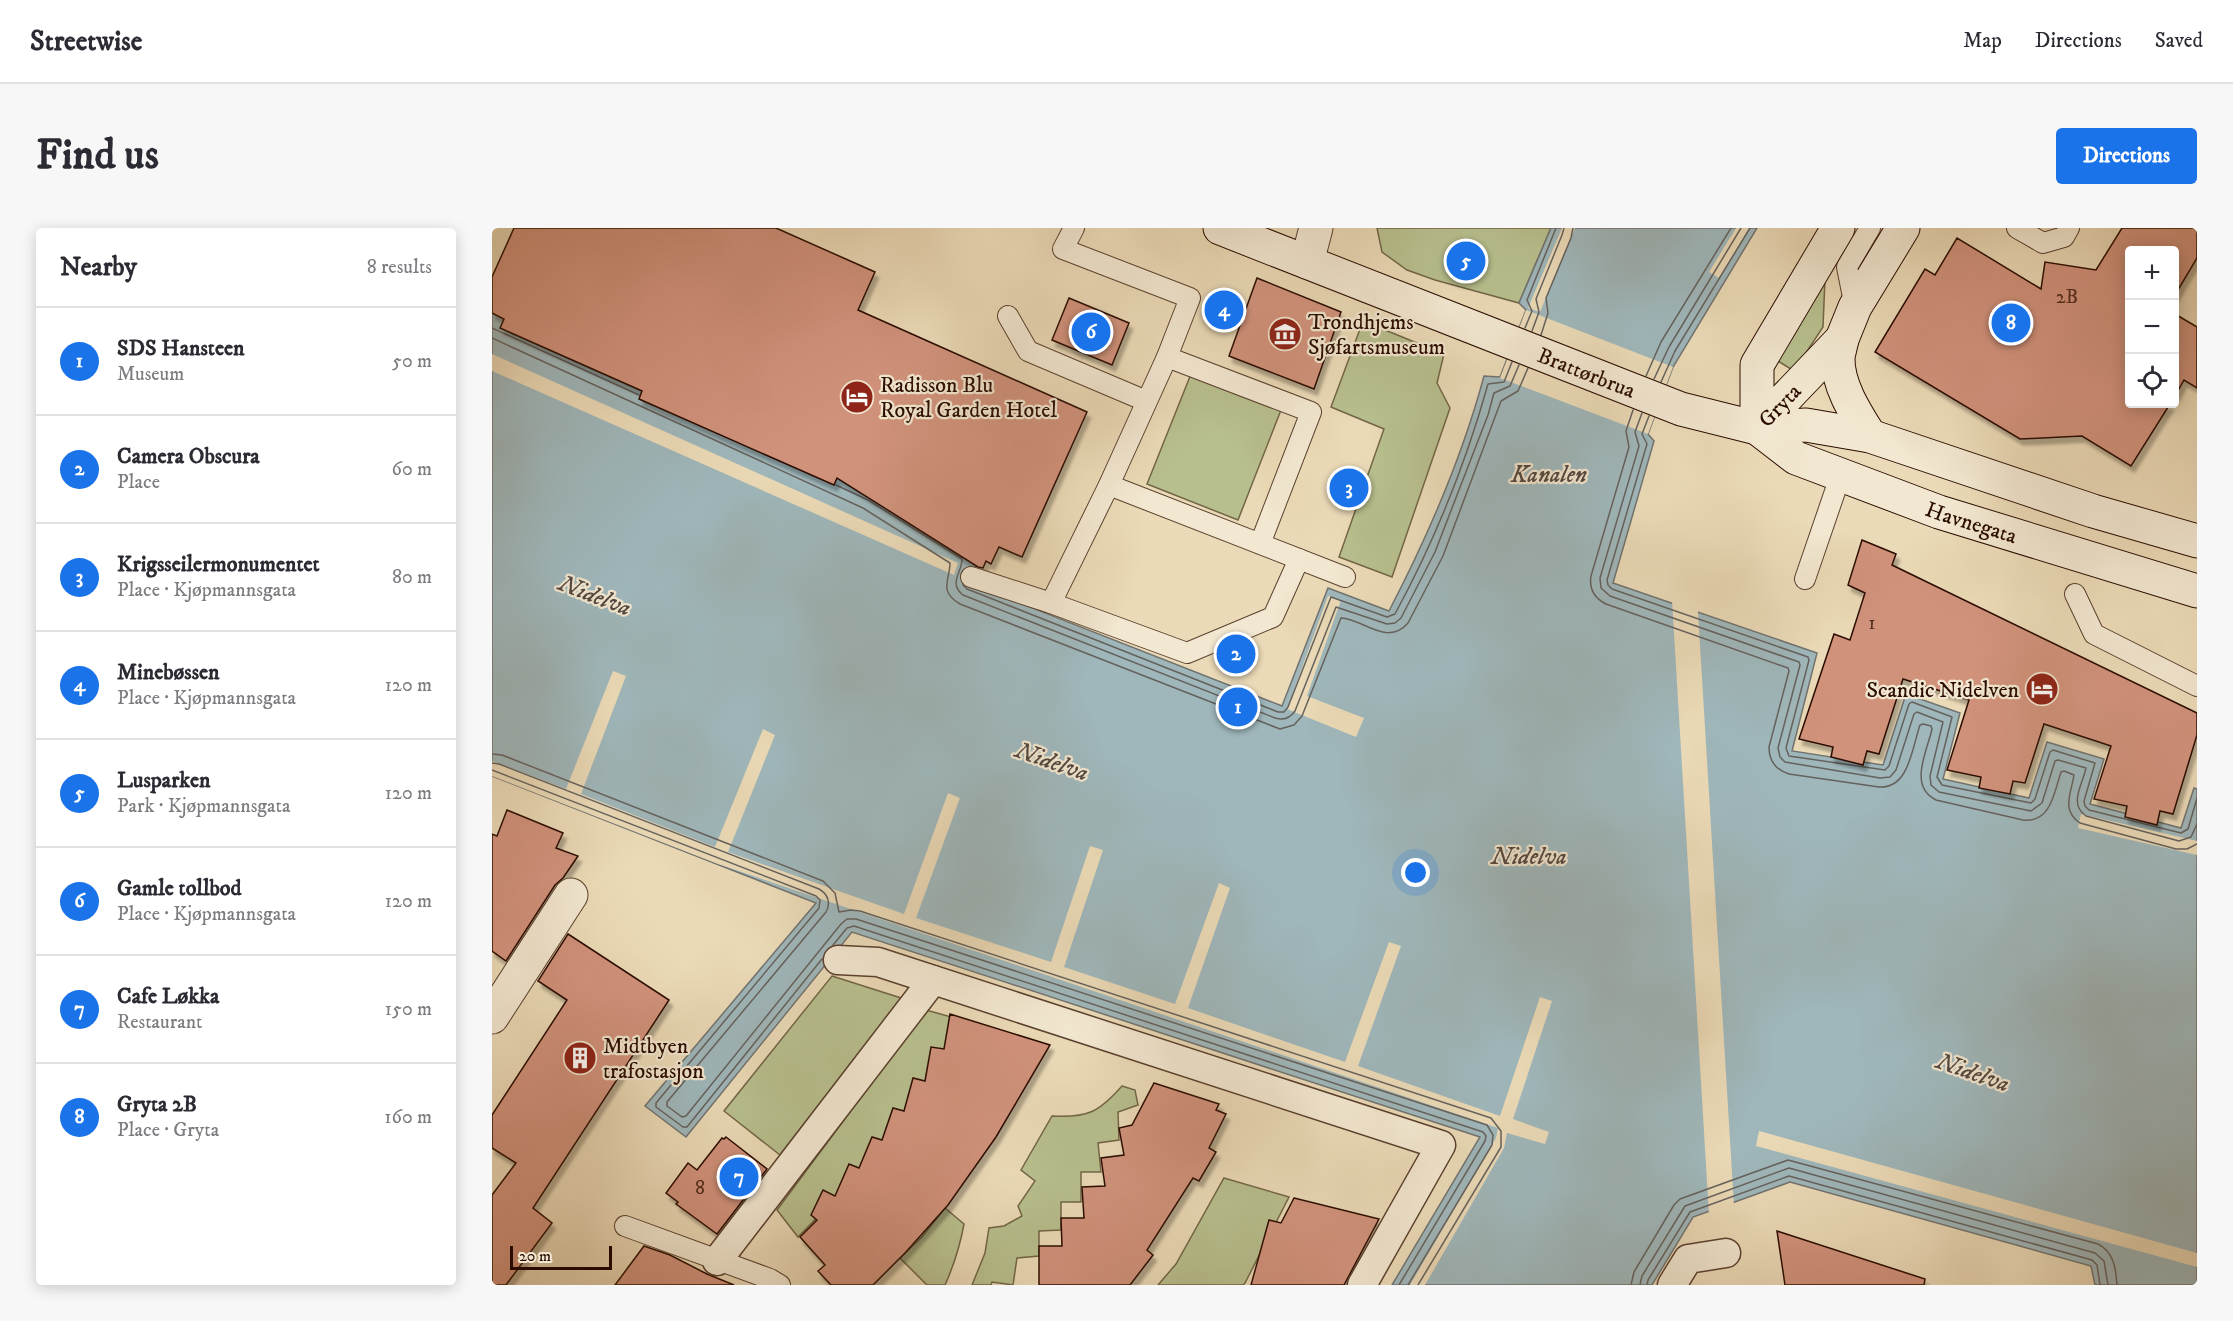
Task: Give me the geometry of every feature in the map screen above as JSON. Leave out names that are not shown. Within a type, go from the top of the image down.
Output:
[{"type":"main road","name":"Brattørbrua","points":[[1220,228],[1661,401]]},
{"type":"main road","points":[[1307,262],[1316,228]]},
{"type":"main road","name":"Gryta","points":[[1757,428],[1757,365],[1838,228]]},
{"type":"main road","name":"Gryta","points":[[1757,428],[1842,339],[1855,307],[1903,228]]},
{"type":"main road","points":[[1842,339],[1838,359],[1843,385],[1856,415],[1870,436]]},
{"type":"main road","name":"Havnegata","points":[[1661,401],[1704,416],[1757,428],[1806,425],[1870,436],[2093,511],[2197,541]]},
{"type":"main road","name":"Havnegata","points":[[1757,428],[1796,458],[1939,512],[2089,560],[2197,591]]},
{"type":"main road","points":[[492,1017],[571,895]]},
{"type":"street","points":[[838,960],[878,962],[1441,1145],[1362,1285]]},
{"type":"street","points":[[717,1261],[933,980]]},
{"type":"street","points":[[1672,1285],[1688,1259],[1726,1254]]},
{"type":"lane","points":[[1051,603],[1109,485],[1167,357],[1190,298],[1063,249],[1074,228]]},
{"type":"lane","points":[[1855,307],[1847,267],[1870,228]]},
{"type":"lane","points":[[2017,228],[2043,243],[2064,237],[2069,228]]},
{"type":"lane","points":[[1008,316],[1028,351],[1146,401]]},
{"type":"lane","points":[[1167,357],[1311,412],[1260,544]]},
{"type":"lane","points":[[1805,579],[1841,474]]},
{"type":"lane","points":[[1109,485],[1345,577]]},
{"type":"lane","points":[[971,577],[1051,603],[1187,653],[1273,617],[1299,559]]},
{"type":"lane","points":[[2075,594],[2094,634],[2197,686]]},
{"type":"lane","points":[[625,1226],[770,1279],[780,1285]]},
{"type":"green space","points":[[1377,228],[1551,228],[1519,303],[1407,270],[1382,252]]},
{"type":"green space","points":[[1825,279],[1823,327],[1794,371],[1778,361]]},
{"type":"green space","points":[[1363,321],[1444,354],[1437,383],[1450,408],[1392,577],[1339,557],[1384,429],[1331,407]]},
{"type":"green space","points":[[1191,374],[1281,410],[1238,520],[1147,484]]},
{"type":"green space","points":[[832,976],[901,998],[780,1155],[724,1111]]},
{"type":"green space","points":[[926,1010],[962,1020],[926,1086],[845,1189],[798,1237],[777,1210]]},
{"type":"green space","points":[[1122,1086],[1135,1090],[1138,1105],[1118,1112],[1119,1140],[1098,1143],[1101,1172],[1081,1172],[1081,1202],[1061,1202],[1061,1230],[1039,1231],[1039,1256],[1017,1258],[1013,1285],[992,1282],[991,1285],[972,1285],[985,1253],[989,1228],[1004,1226],[1022,1216],[1018,1206],[1035,1181],[1021,1170],[1052,1116],[1075,1116],[1092,1112]]},
{"type":"green space","points":[[1224,1178],[1289,1197],[1245,1283],[1243,1285],[1158,1285],[1176,1264]]},
{"type":"green space","points":[[945,1208],[964,1224],[961,1240],[945,1285],[927,1285],[900,1258],[922,1237]]},
{"type":"water","name":"Nidelva","points":[[1551,228],[1757,228],[1673,367],[1648,434],[1654,441],[1613,583],[1817,653],[1792,751],[1883,765],[1906,694],[1960,713],[1943,779],[2029,798],[2047,742],[2104,759],[2090,804],[2181,828],[2194,788],[2197,789],[2197,1285],[2095,1285],[2091,1266],[1790,1182],[1693,1217],[1652,1285],[1392,1285],[1480,1137],[852,932],[686,1137],[645,1106],[816,903],[492,776],[492,313],[874,488],[980,555],[969,583],[1282,706],[1328,588],[1389,611],[1455,467],[1484,376],[1500,377],[1526,310],[1519,303]]},
{"type":"pier","points":[[1562,228],[1575,228],[1540,312],[1528,308]]},
{"type":"pier","points":[[1736,228],[1749,228],[1719,278],[1709,272]]},
{"type":"pier","points":[[1526,310],[1673,367],[1648,434],[1500,378]]},
{"type":"pier","points":[[492,354],[958,563],[954,575],[492,371]]},
{"type":"pier","points":[[1328,596],[1341,600],[1307,696],[1364,718],[1356,737],[1287,709]]},
{"type":"pier","points":[[1672,600],[1698,609],[1734,1206],[1709,1215]]},
{"type":"pier","points":[[613,671],[626,676],[581,794],[715,847],[763,729],[775,735],[728,852],[904,914],[948,793],[960,798],[916,918],[1051,962],[1090,846],[1103,850],[1064,967],[1175,1004],[1219,883],[1230,888],[1188,1008],[1345,1062],[1389,942],[1401,946],[1358,1066],[1500,1116],[1540,997],[1552,1001],[1513,1119],[1549,1132],[1545,1144],[1507,1133],[1504,1148],[1425,1285],[1410,1285],[1496,1138],[1498,1128],[718,864],[492,776],[492,761],[566,789]]},
{"type":"pier","points":[[2081,814],[2197,841],[2197,855],[2078,828]]},
{"type":"pier","points":[[1759,1131],[2197,1253],[2197,1267],[1756,1146]]},
{"type":"building","name":"Radisson Blu Royal Garden Hotel","points":[[514,228],[776,228],[875,272],[858,310],[1087,412],[1022,557],[999,547],[991,564],[986,561],[983,568],[978,567],[837,478],[834,485],[639,399],[642,391],[500,328],[504,319],[492,313],[492,277]]},
{"type":"building","points":[[2122,228],[2197,228],[2197,258],[2179,288],[2179,246],[2125,246],[2125,408],[2167,408],[2131,466],[2082,436],[2020,439],[1875,352],[1925,269],[1935,275],[1957,238],[2041,289],[2045,262],[2096,270]]},
{"type":"building","name":"Trondhjems Sjøfartsmuseum","points":[[1257,278],[1341,312],[1314,389],[1229,356]]},
{"type":"building","points":[[1069,298],[1129,323],[1112,365],[1052,340]]},
{"type":"building","points":[[2179,316],[2197,327],[2197,388],[2184,380],[2179,389]]},
{"type":"building","name":"Scandic Nidelven","points":[[1862,540],[1896,554],[1892,565],[2197,713],[2197,735],[2173,814],[2160,811],[2157,825],[2125,817],[2127,806],[2094,799],[2111,746],[2044,724],[2025,783],[2013,781],[2010,794],[1979,788],[1981,777],[1947,770],[1969,700],[1903,679],[1879,754],[1867,751],[1863,765],[1831,757],[1833,747],[1799,739],[1834,634],[1850,640],[1865,593],[1848,585]]},
{"type":"building","points":[[507,810],[563,833],[556,848],[578,856],[563,878],[555,885],[506,961],[492,951],[492,834],[497,836]]},
{"type":"building","name":"Midtbyen trafostasjon","points":[[568,934],[669,1000],[533,1208],[552,1223],[506,1285],[492,1285],[492,1195],[516,1163],[492,1148],[492,1115],[567,1000],[538,981]]},
{"type":"building","points":[[950,1014],[1050,1045],[996,1137],[948,1205],[905,1253],[873,1285],[831,1285],[818,1271],[825,1265],[800,1237],[817,1220],[811,1215],[823,1190],[835,1196],[849,1164],[859,1168],[872,1137],[882,1140],[893,1108],[904,1111],[913,1078],[925,1081],[931,1047],[944,1049]]},
{"type":"building","points":[[1154,1083],[1219,1104],[1216,1110],[1226,1114],[1209,1148],[1216,1152],[1199,1181],[1193,1178],[1147,1250],[1153,1255],[1130,1285],[1039,1285],[1039,1246],[1062,1246],[1061,1218],[1084,1218],[1082,1187],[1105,1186],[1101,1158],[1124,1155],[1119,1128],[1132,1125]]},
{"type":"building","points":[[726,1137],[767,1169],[717,1234],[676,1204],[678,1202],[666,1193],[688,1163],[697,1170],[722,1138]]},
{"type":"building","points":[[1294,1198],[1379,1219],[1344,1285],[1251,1285],[1269,1220],[1281,1223]]},
{"type":"building","points":[[1777,1231],[1925,1279],[1924,1285],[1785,1285]]},
{"type":"building","points":[[644,1246],[670,1255],[734,1285],[615,1285]]},
{"type":"place","name":"Lusparken","points":[[1466,261]]},
{"type":"place","name":"Minebøssen","points":[[1224,310]]},
{"type":"place","name":"Gryta 2B","points":[[2011,323]]},
{"type":"place","name":"Gamle tollbod","points":[[1091,332]]},
{"type":"place","name":"Trondhjems Sjøfartsmuseum","points":[[1285,334]]},
{"type":"place","name":"Radisson Blu Royal Garden Hotel","points":[[857,397]]},
{"type":"place","name":"Krigsseilermonumentet","points":[[1349,488]]},
{"type":"place","name":"Camera Obscura","points":[[1236,654]]},
{"type":"place","name":"Scandic Nidelven","points":[[2042,689]]},
{"type":"place","name":"SDS Hansteen","points":[[1238,707]]},
{"type":"place","name":"Midtbyen trafostasjon","points":[[580,1058]]},
{"type":"place","name":"Cafe Løkka","points":[[739,1177]]},
{"type":"water label","name":"Kanalen","points":[[1549,474]]}]
